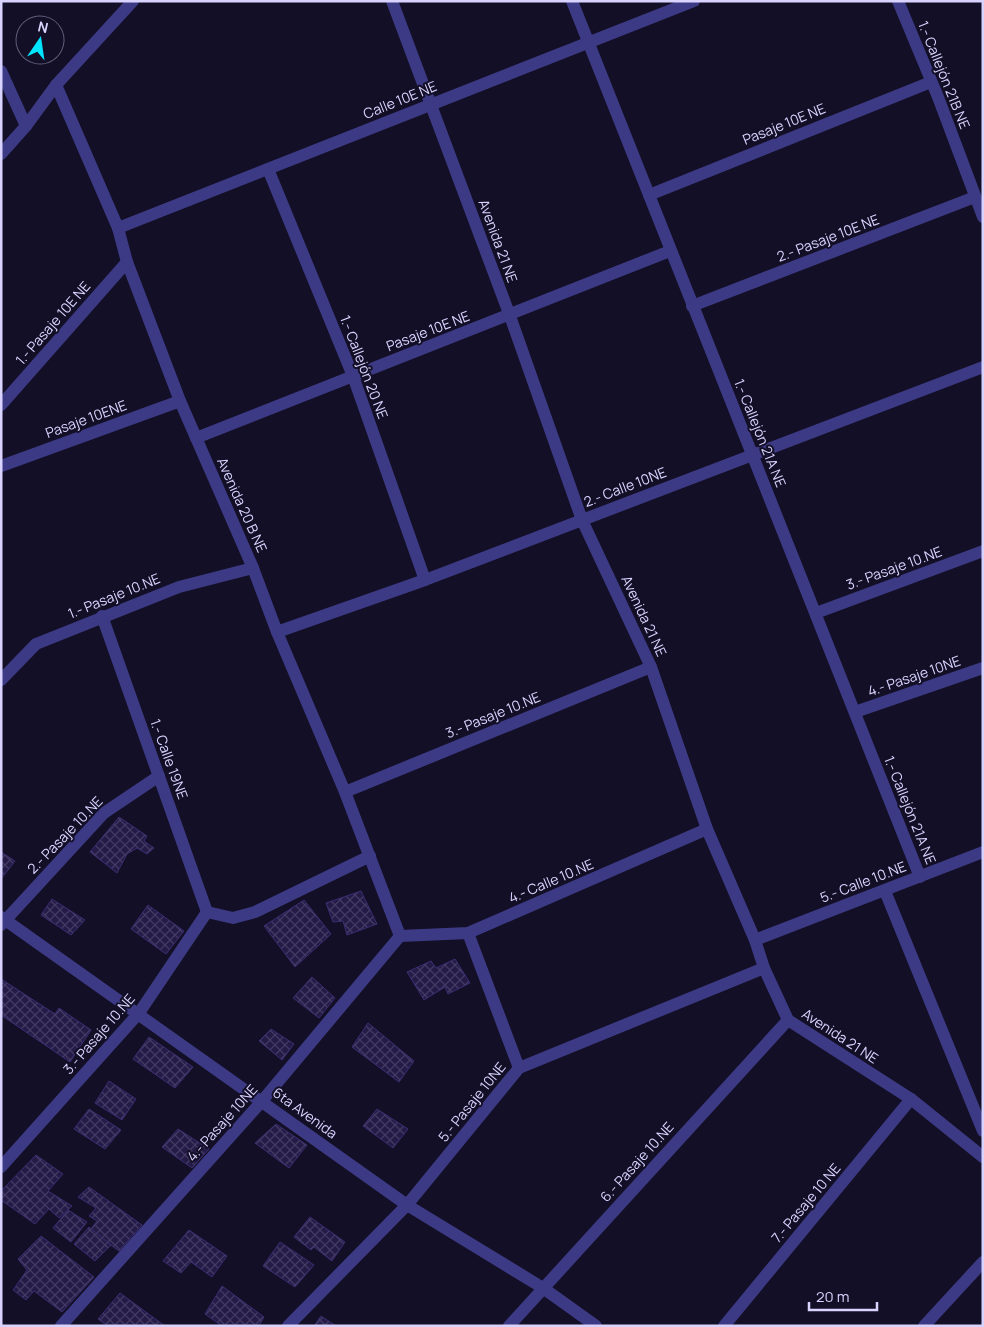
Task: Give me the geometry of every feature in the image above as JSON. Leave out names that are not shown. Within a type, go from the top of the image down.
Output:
[{"type":"street","points":[[1,154],[26,126],[56,85],[133,1]]},
{"type":"street","name":"Avenida 21 NE","points":[[392,1],[510,316],[582,520],[652,667],[707,829],[764,968],[788,1020],[911,1099],[983,1157]]},
{"type":"street","name":"1.- Callejón 21A NE","points":[[572,1],[692,306],[754,454],[920,876]]},
{"type":"street","name":"Calle 10E NE","points":[[118,228],[694,1]]},
{"type":"street","name":"1.- Callejón 21B NE","points":[[898,1],[983,217]]},
{"type":"street","points":[[1,71],[26,126]]},
{"type":"street","name":"Pasaje 10E NE","points":[[649,195],[931,82]]},
{"type":"street","name":"Avenida 20 B NE","points":[[56,85],[118,228],[127,262],[180,401],[253,568],[277,632],[345,792],[400,936]]},
{"type":"street","name":"1.- Callejón 20 NE","points":[[268,169],[353,376],[425,580]]},
{"type":"street","name":"2.- Pasaje 10E NE","points":[[692,306],[975,197]]},
{"type":"street","name":"Pasaje 10E NE","points":[[196,438],[510,316],[670,251]]},
{"type":"street","name":"1.- Pasaje 10E NE","points":[[1,405],[127,262]]},
{"type":"street","name":"2.- Calle 10NE","points":[[277,632],[425,580],[983,367]]},
{"type":"street","name":"Pasaje 10ENE","points":[[1,466],[180,401]]},
{"type":"street","name":"3.- Pasaje 10.NE","points":[[816,613],[983,551]]},
{"type":"street","name":"1.- Pasaje 10.NE","points":[[1,680],[36,644],[102,616],[179,587],[253,568]]},
{"type":"street","name":"1.- Calle 19NE","points":[[102,616],[207,912]]},
{"type":"street","name":"3.- Pasaje 10.NE","points":[[345,792],[652,667]]},
{"type":"street","name":"4.- Pasaje 10NE","points":[[855,712],[983,668]]},
{"type":"street","name":"2.- Pasaje 10.NE","points":[[3,921],[104,813],[159,776]]},
{"type":"street","name":"4.- Calle 10.NE","points":[[400,936],[468,933],[707,829]]},
{"type":"street","name":"5.- Calle 10.NE","points":[[754,940],[983,852]]},
{"type":"street","points":[[207,912],[233,918],[255,912],[370,856]]},
{"type":"street","points":[[885,891],[983,1131]]},
{"type":"street","name":"3.- Pasaje 10.NE","points":[[1,1166],[139,1013],[207,912]]},
{"type":"street","name":"6ta Avenida","points":[[3,921],[139,1013],[407,1205],[543,1288],[596,1326]]},
{"type":"street","points":[[468,933],[518,1068]]},
{"type":"street","name":"4.- Pasaje 10NE","points":[[61,1326],[262,1101],[400,936]]},
{"type":"street","name":"5.- Pasaje 10NE","points":[[288,1326],[407,1205],[518,1068],[764,968]]},
{"type":"street","name":"6.- Pasaje 10.NE","points":[[509,1326],[788,1020]]},
{"type":"street","name":"7.- Pasaje 10 NE","points":[[724,1326],[911,1099]]},
{"type":"street","points":[[924,1326],[983,1262]]},
{"type":"building","points":[[119,817],[147,836],[144,841],[154,848],[147,854],[137,848],[127,854],[117,873],[90,852]]},
{"type":"building","points":[[1,852],[15,861],[1,879]]},
{"type":"building","points":[[361,891],[377,924],[347,935],[343,921],[333,922],[326,903]]},
{"type":"building","points":[[52,899],[85,920],[71,935],[41,915]]},
{"type":"building","points":[[304,900],[331,934],[295,967],[264,926]]},
{"type":"building","points":[[148,905],[184,931],[166,954],[131,929]]},
{"type":"building","points":[[455,959],[470,983],[448,994],[445,987],[424,1000],[407,972],[431,961],[436,968]]},
{"type":"building","points":[[312,977],[335,998],[319,1018],[293,998]]},
{"type":"building","points":[[1,979],[55,1014],[59,1008],[91,1030],[70,1062],[1,1015]]},
{"type":"building","points":[[368,1023],[414,1061],[399,1082],[352,1047]]},
{"type":"building","points":[[271,1029],[294,1044],[282,1060],[259,1041]]},
{"type":"building","points":[[149,1037],[193,1067],[175,1088],[133,1059]]},
{"type":"building","points":[[109,1081],[136,1099],[122,1120],[95,1103]]},
{"type":"building","points":[[89,1109],[121,1130],[105,1149],[74,1129]]},
{"type":"building","points":[[377,1109],[408,1129],[393,1148],[363,1126]]},
{"type":"building","points":[[276,1124],[307,1145],[289,1168],[255,1143]]},
{"type":"building","points":[[178,1129],[209,1149],[192,1168],[162,1147]]},
{"type":"building","points":[[36,1155],[63,1174],[48,1191],[72,1206],[59,1218],[49,1209],[35,1224],[1,1200],[1,1191]]},
{"type":"building","points":[[89,1187],[142,1225],[119,1251],[90,1230],[97,1221],[89,1216],[96,1208],[78,1197]]},
{"type":"building","points":[[68,1210],[87,1222],[71,1242],[53,1228]]},
{"type":"building","points":[[310,1217],[345,1242],[332,1261],[314,1247],[311,1250],[294,1237]]},
{"type":"building","points":[[89,1227],[111,1245],[95,1261],[74,1244]]},
{"type":"building","points":[[189,1230],[227,1256],[212,1277],[191,1262],[181,1273],[163,1261]]},
{"type":"building","points":[[41,1236],[94,1277],[62,1312],[34,1291],[26,1300],[13,1290],[27,1270],[18,1259]]},
{"type":"building","points":[[280,1242],[314,1265],[295,1287],[263,1266]]},
{"type":"building","points":[[222,1286],[264,1317],[259,1326],[222,1326],[205,1314]]},
{"type":"building","points":[[120,1293],[165,1326],[108,1326],[98,1319]]},
{"type":"building","points":[[321,1316],[336,1326],[314,1326]]}]
